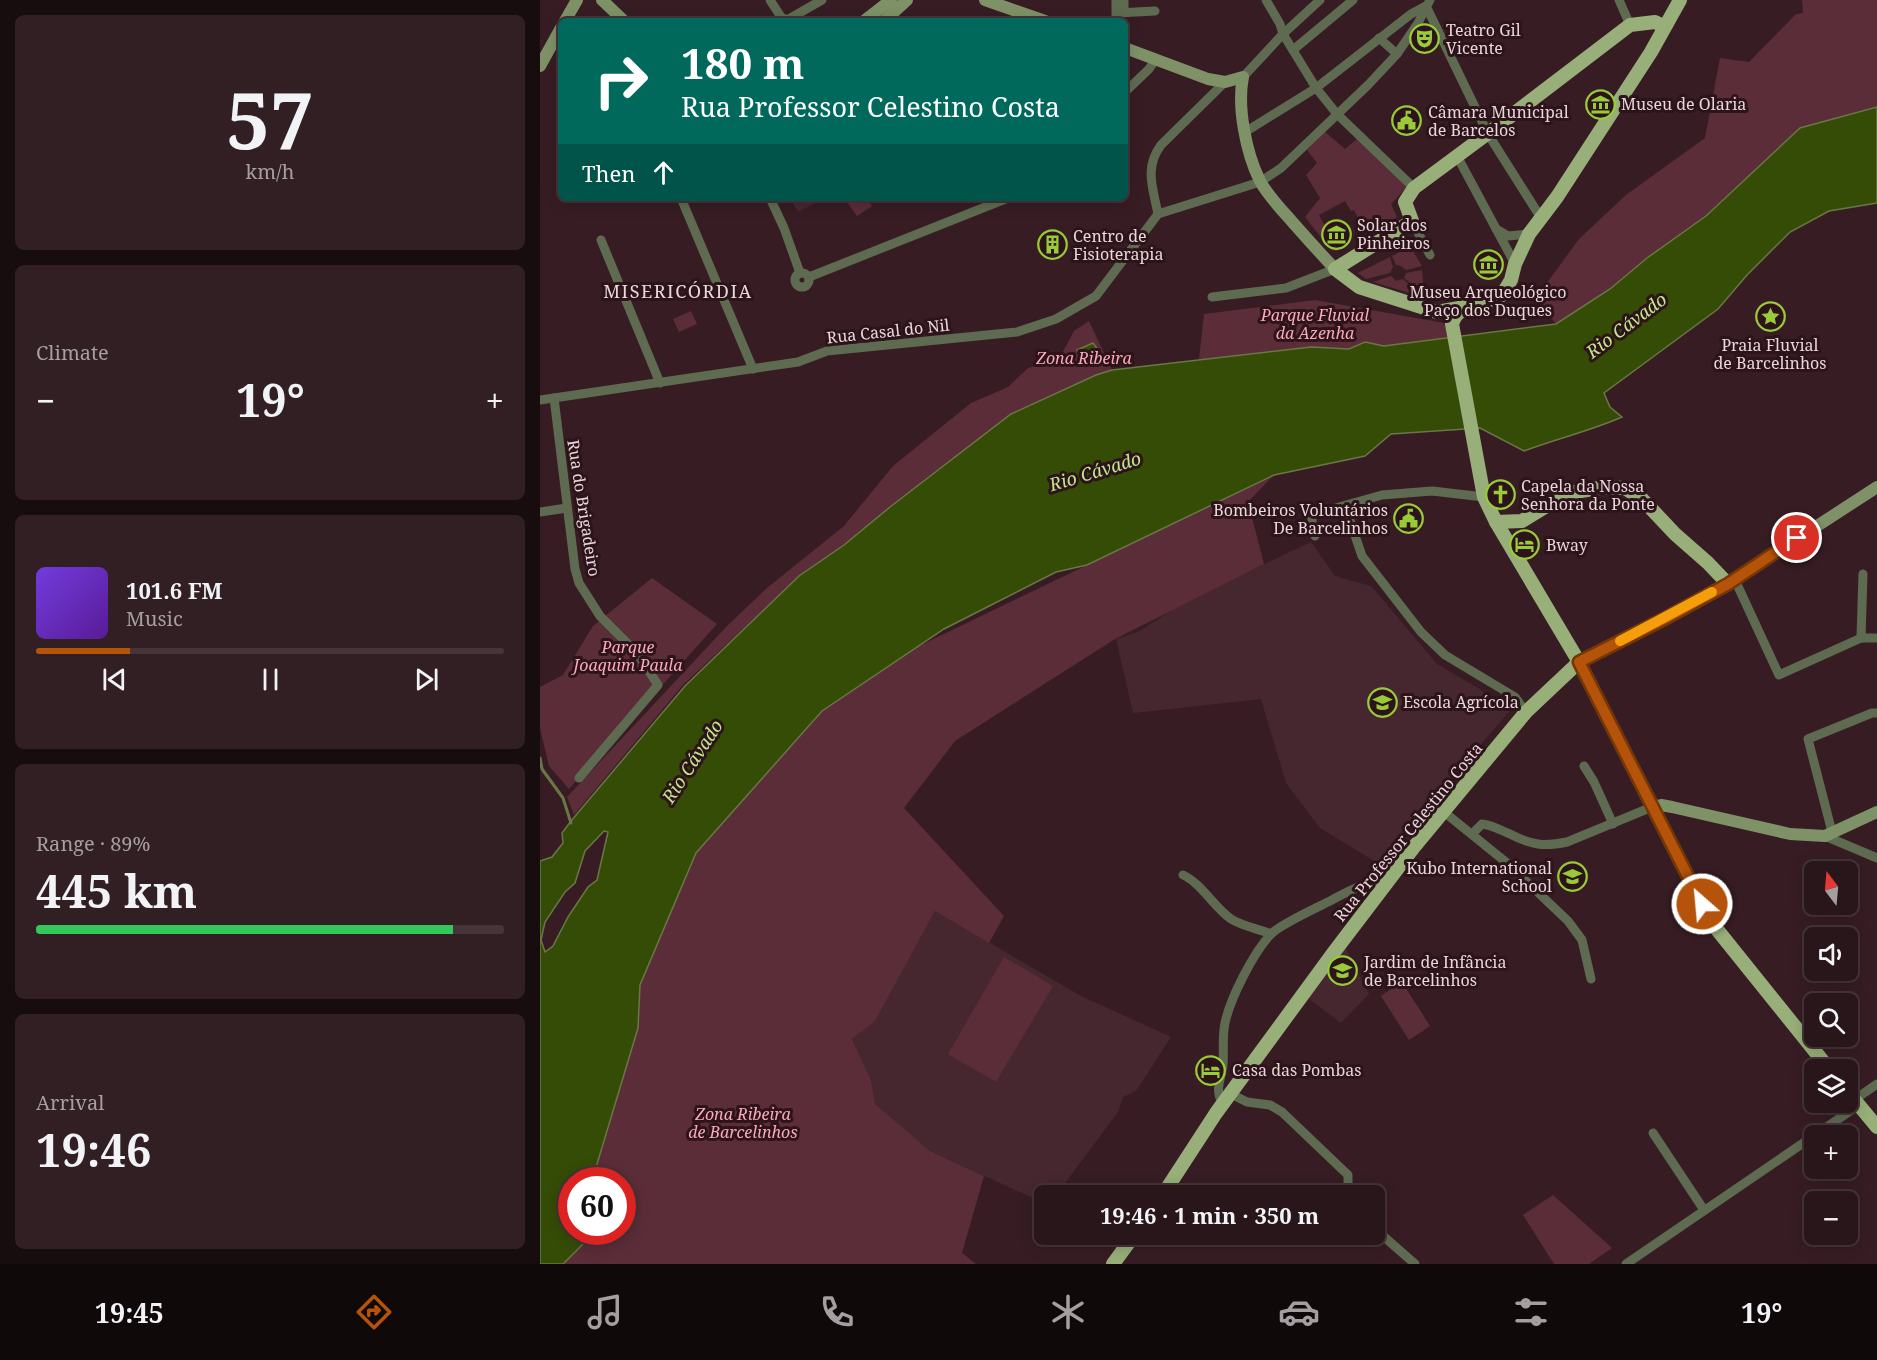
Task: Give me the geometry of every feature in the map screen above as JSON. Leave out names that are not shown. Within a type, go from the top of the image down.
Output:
[{"type":"main road","points":[[1437,312],[1470,306],[1502,294],[1511,280],[1515,264],[1529,234],[1557,196],[1626,91],[1680,0]]},
{"type":"main road","points":[[1453,326],[1447,318],[1437,312],[1359,287],[1335,269],[1412,221],[1405,202],[1414,188],[1630,25],[1655,22],[1665,27]]},
{"type":"main road","points":[[1470,306],[1455,316],[1453,326],[1484,497],[1496,522],[1579,662],[1711,922],[1821,1059]]},
{"type":"main road","points":[[1496,522],[1522,521],[1568,493],[1606,487],[1625,488],[1642,499],[1675,534],[1731,582]]},
{"type":"main road","name":"Rua Professor Celestino Costa","points":[[1169,1185],[1227,1099],[1386,883],[1526,712],[1579,662],[1731,582]]},
{"type":"main road","points":[[1858,1104],[1877,1127]]},
{"type":"main road","points":[[1113,1264],[1127,1245]]},
{"type":"street","points":[[567,18],[577,0]]},
{"type":"street","points":[[602,0],[621,18]]},
{"type":"street","points":[[770,0],[783,18]]},
{"type":"street","points":[[790,18],[822,0]]},
{"type":"street","points":[[868,18],[891,0]]},
{"type":"street","points":[[887,18],[907,0]]},
{"type":"street","points":[[985,0],[1009,4],[1039,18]]},
{"type":"street","points":[[1116,0],[1119,15]]},
{"type":"street","points":[[1119,15],[1124,0]]},
{"type":"street","points":[[1266,0],[1283,34],[1316,88],[1337,114],[1414,188]]},
{"type":"street","points":[[1128,49],[1208,79],[1225,82],[1243,77],[1283,34],[1320,0]]},
{"type":"street","points":[[1293,50],[1353,0]]},
{"type":"street","points":[[1619,0],[1630,25]]},
{"type":"street","points":[[1245,132],[1316,88],[1428,3]]},
{"type":"street","points":[[1225,82],[1161,145],[1154,155],[1150,168],[1158,214],[1260,182],[1281,168],[1397,54],[1418,23],[1428,3]]},
{"type":"street","points":[[1428,3],[1488,134],[1541,218]]},
{"type":"street","points":[[1119,15],[1155,11]]},
{"type":"street","points":[[540,66],[558,33]]},
{"type":"street","points":[[1379,38],[1397,54]]},
{"type":"street","points":[[1128,89],[1156,59]]},
{"type":"street","points":[[1212,297],[1286,288],[1335,269],[1273,200],[1260,182],[1245,132],[1240,92],[1243,77]]},
{"type":"street","points":[[1457,156],[1515,264]]},
{"type":"street","points":[[682,201],[753,369]]},
{"type":"street","points":[[771,201],[804,275],[1000,201]]},
{"type":"street","name":"Rua Casal do Nil","points":[[540,400],[798,362],[827,351],[1017,332],[1056,319],[1096,296],[1158,214]]},
{"type":"street","points":[[1412,221],[1430,255]]},
{"type":"street","points":[[1496,229],[1508,236],[1529,234]]},
{"type":"street","points":[[601,240],[660,384]]},
{"type":"street","name":"Rua do Brigadeiro","points":[[554,399],[575,569],[579,583],[600,616],[637,652],[658,685],[579,778]]},
{"type":"street","name":"Rua Professor Celestino Costa","points":[[1731,582],[1877,487]]},
{"type":"street","points":[[1316,536],[1311,515],[1382,495],[1432,491],[1484,497]]},
{"type":"street","points":[[1345,506],[1362,556],[1421,632],[1445,655],[1515,697],[1526,712]]},
{"type":"street","points":[[540,512],[567,508]]},
{"type":"street","points":[[1861,638],[1863,574]]},
{"type":"street","points":[[1731,582],[1779,675],[1861,638],[1877,638]]},
{"type":"street","points":[[1829,834],[1808,740],[1872,713],[1877,713]]},
{"type":"street","points":[[1584,766],[1613,824]]},
{"type":"street","points":[[1472,834],[1482,824],[1490,824],[1537,845],[1552,845],[1567,842],[1661,805],[1790,834],[1829,834],[1877,812]]},
{"type":"street","points":[[1444,812],[1472,834],[1568,921],[1582,940],[1591,980]]},
{"type":"street","points":[[1829,834],[1877,858]]},
{"type":"street","points":[[1183,875],[1190,878],[1232,920],[1271,934]]},
{"type":"street","points":[[1348,1185],[1348,1175],[1282,1112],[1270,1105],[1227,1099],[1217,1092],[1222,1065],[1225,1023],[1234,997],[1251,962],[1271,934],[1342,895],[1375,882],[1386,883]]},
{"type":"street","points":[[1858,1096],[1877,1084]]},
{"type":"street","points":[[1626,1264],[1704,1210],[1835,1113]]},
{"type":"street","points":[[1653,1133],[1704,1210]]},
{"type":"street","points":[[1385,1238],[1415,1264]]},
{"type":"shaded area","points":[[791,201],[818,201],[799,212]]},
{"type":"shaded area","name":"Escola Agrícola","points":[[1311,542],[1335,576],[1371,586],[1437,664],[1512,708],[1379,864],[1320,828],[1286,783],[1261,699],[1133,713],[1116,639],[1140,631],[1181,604]]},
{"type":"shaded area","points":[[935,911],[1081,996],[1171,1037],[1136,1091],[1123,1097],[1118,1112],[1063,1185],[1034,1185],[1034,1198],[930,1151],[878,1111],[871,1080],[852,1039],[875,1020]]},
{"type":"shaded area","name":"Jardim de Infância de Barcelinhos","points":[[1345,947],[1369,994],[1341,1023],[1308,998]]},
{"type":"green space","points":[[1802,0],[1877,0],[1877,107],[1800,128],[1706,216],[1647,258],[1610,289],[1556,324],[1536,298],[1579,239],[1626,195],[1705,138],[1720,58],[1749,62],[1796,14],[1803,13]]},
{"type":"green space","points":[[1325,132],[1345,149],[1358,138],[1408,186],[1391,204],[1397,217],[1378,228],[1375,219],[1364,223],[1354,210],[1351,211],[1345,201],[1319,215],[1338,251],[1331,250],[1305,217],[1320,198],[1306,175],[1317,163],[1307,150]]},
{"type":"green space","points":[[846,201],[868,201],[872,206],[857,216]]},
{"type":"green space","points":[[1411,248],[1422,266],[1406,270],[1396,265],[1392,256]]},
{"type":"green space","points":[[1390,257],[1393,267],[1390,273],[1366,279],[1358,273]]},
{"type":"green space","points":[[1422,270],[1424,293],[1404,278],[1406,273]]},
{"type":"green space","points":[[1391,276],[1396,281],[1403,279],[1421,295],[1373,282]]},
{"type":"green space","name":"Parque Fluvial da Azenha","points":[[1315,300],[1444,323],[1450,338],[1383,346],[1365,342],[1349,349],[1311,347],[1199,360],[1204,314]]},
{"type":"green space","points":[[691,311],[697,324],[679,332],[673,319]]},
{"type":"green space","name":"Zona Ribeira","points":[[1089,321],[1112,370],[1096,375],[1011,414],[844,545],[799,576],[683,685],[574,815],[567,797],[727,626],[767,588],[844,526],[893,466],[971,403],[1008,387],[1028,368],[1059,359],[1074,331]]},
{"type":"green space","name":"Zona Ribeira de Barcelinhos","points":[[1274,475],[1248,502],[1264,564],[1115,639],[955,741],[904,808],[1004,916],[989,943],[935,911],[875,1021],[852,1039],[871,1080],[875,1104],[930,1151],[984,1176],[962,1253],[976,1264],[540,1264],[559,1245],[636,1245],[636,1167],[593,1167],[640,985],[696,853],[807,700]]},
{"type":"green space","name":"Parque Joaquim Paula","points":[[652,578],[717,624],[569,789],[549,766],[540,728],[540,687],[563,675],[593,626]]},
{"type":"green space","points":[[1004,957],[1053,986],[996,1082],[948,1054]]},
{"type":"green space","points":[[1402,982],[1430,1026],[1409,1040],[1381,996]]},
{"type":"green space","points":[[1553,1195],[1612,1248],[1589,1264],[1554,1264],[1523,1215]]},
{"type":"water","name":"Rio Cávado","points":[[1877,107],[1877,203],[1829,211],[1790,232],[1747,275],[1718,309],[1604,393],[1610,407],[1622,417],[1524,451],[1480,428],[1391,434],[1365,456],[1274,475],[1087,565],[1056,572],[944,629],[822,711],[696,853],[640,985],[638,1028],[597,1167],[558,1167],[558,1245],[582,1245],[563,1264],[540,1264],[540,861],[552,857],[563,843],[562,833],[571,821],[685,686],[799,576],[844,545],[1011,414],[1096,375],[1112,370],[1311,347],[1349,349],[1365,342],[1384,346],[1556,324],[1610,289],[1647,258],[1706,216],[1800,128]],"holes":[[[604,831],[608,832],[597,880],[588,887],[568,917],[553,946],[545,952],[541,940],[545,922],[565,892],[575,883],[585,851]]]},
{"type":"water","points":[[1093,343],[1101,354],[1081,365],[1077,350]]},
{"type":"waterway","points":[[540,758],[542,769],[563,798],[571,823]]},
{"type":"slow traffic","points":[[1620,641],[1712,592]]},
{"type":"place","name":"Teatro Gil Vicente","points":[[1425,39]]},
{"type":"place","name":"Museu de Olaria","points":[[1600,104]]},
{"type":"place","name":"Câmara Municipal de Barcelos","points":[[1407,121]]},
{"type":"place","name":"Solar dos Pinheiros","points":[[1336,234]]},
{"type":"place","name":"Centro de Fisioterapia","points":[[1052,245]]},
{"type":"place","name":"Museu Arqueológico Paço dos Duques","points":[[1488,264]]},
{"type":"place","name":"Praia Fluvial de Barcelinhos","points":[[1770,317]]},
{"type":"place","name":"Capela da Nossa Senhora da Ponte","points":[[1500,495]]},
{"type":"place","name":"Bombeiros Voluntários De Barcelinhos","points":[[1409,519]]},
{"type":"place","name":"Bway","points":[[1525,545]]},
{"type":"place","name":"Escola Agrícola","points":[[1382,702]]},
{"type":"place","name":"Kubo International School","points":[[1573,877]]},
{"type":"place","name":"Jardim de Infância de Barcelinhos","points":[[1343,971]]},
{"type":"place","name":"Casa das Pombas","points":[[1211,1070]]},
{"type":"district","name":"MISERICÓRDIA","points":[[678,291]]},
{"type":"route","points":[[1702,904],[1579,662],[1728,584],[1797,538]]}]
